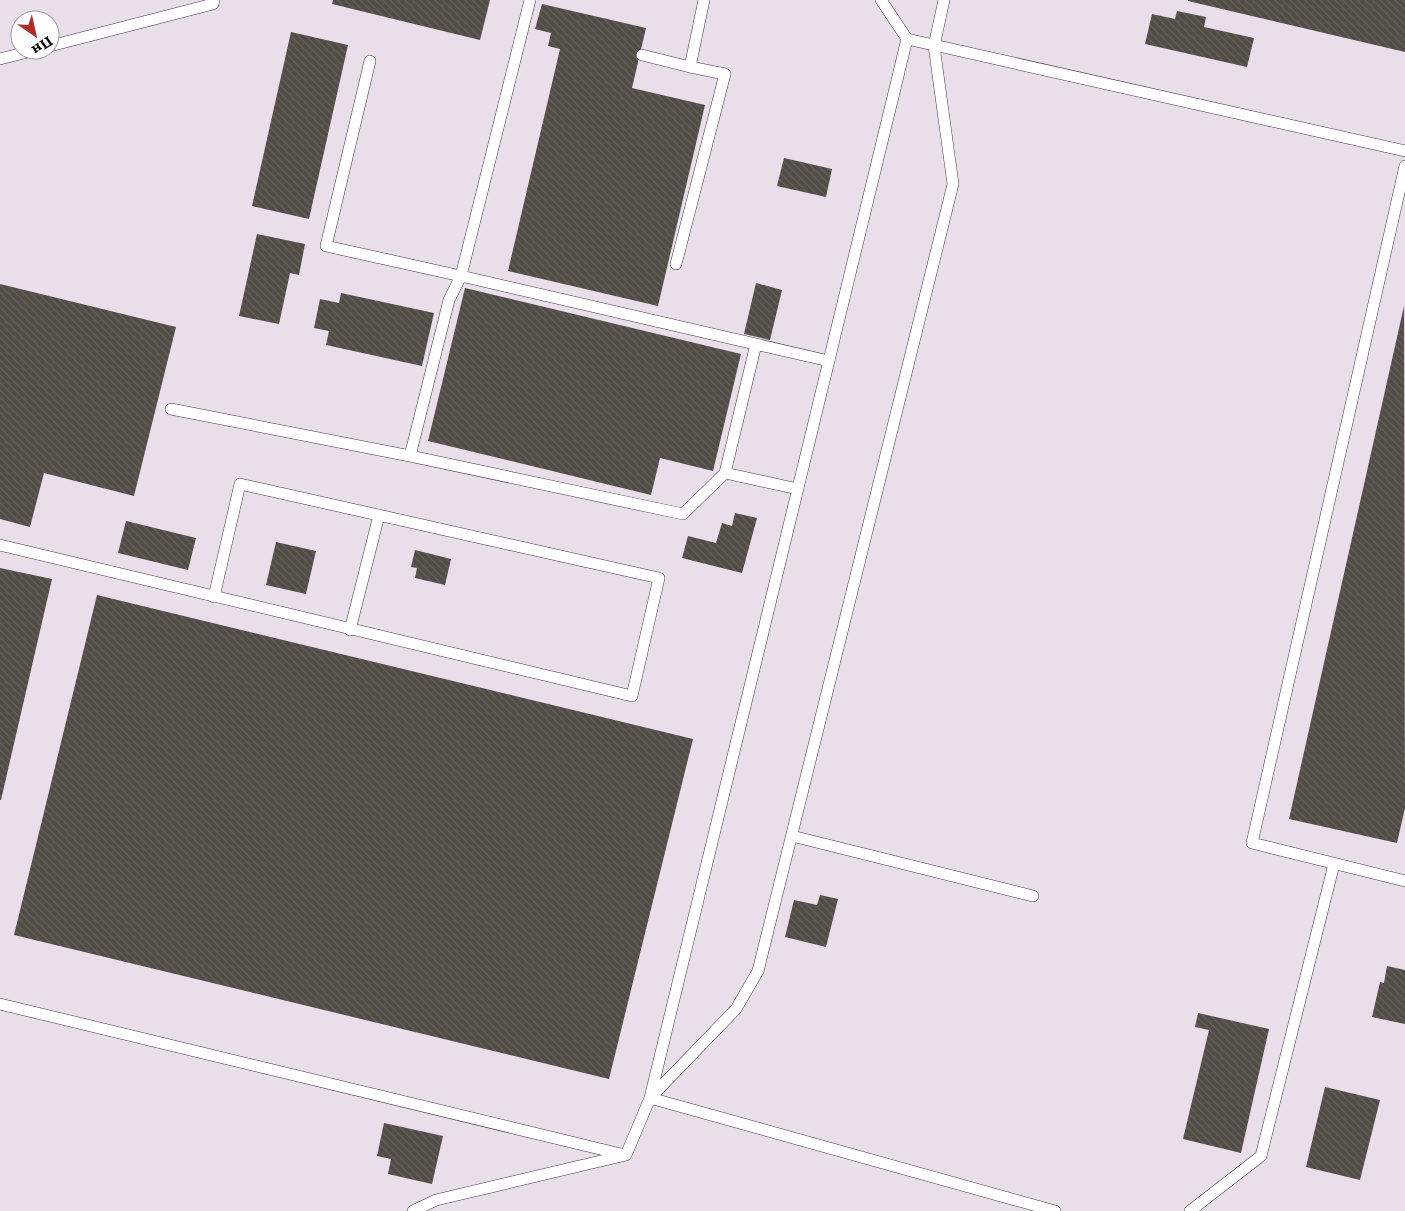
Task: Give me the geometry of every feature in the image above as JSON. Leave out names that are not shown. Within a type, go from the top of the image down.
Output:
[{"type":"lane","points":[[60,43],[213,4],[214,0]]},
{"type":"lane","points":[[410,456],[449,300],[461,276],[530,0]]},
{"type":"lane","points":[[690,67],[704,0]]},
{"type":"lane","points":[[881,0],[907,39],[1405,151]]},
{"type":"lane","points":[[650,1098],[736,1009],[758,971],[952,184],[934,46],[944,0]]},
{"type":"lane","points":[[626,1155],[650,1098],[907,39]]},
{"type":"lane","points":[[642,55],[725,74],[676,264]]},
{"type":"lane","points":[[370,61],[326,246],[829,361]]},
{"type":"lane","points":[[1405,166],[1252,843],[1405,880]]},
{"type":"lane","points":[[171,409],[410,456],[683,514],[725,473],[756,344]]},
{"type":"lane","points":[[725,473],[798,489]]},
{"type":"lane","points":[[0,545],[214,597],[350,630],[632,696],[660,578],[240,484],[214,597]]},
{"type":"lane","points":[[350,630],[379,515]]},
{"type":"lane","points":[[792,836],[1033,896]]},
{"type":"lane","points":[[1190,1211],[1261,1156],[1334,864]]},
{"type":"lane","points":[[0,1004],[626,1155]]},
{"type":"lane","points":[[650,1098],[1055,1211]]},
{"type":"lane","points":[[412,1211],[626,1155]]},
{"type":"shaded area","points":[[0,0],[1405,0],[1405,1211],[0,1211]]},
{"type":"building","points":[[333,0],[490,0],[480,40],[332,4]]},
{"type":"building","points":[[1405,0],[1405,52],[1188,1]]},
{"type":"building","points":[[542,4],[646,28],[632,88],[705,105],[658,306],[508,271],[560,49],[548,46],[551,33],[535,29]]},
{"type":"building","points":[[1177,11],[1206,17],[1204,27],[1254,38],[1247,67],[1145,44],[1152,14],[1175,19]]},
{"type":"building","points":[[291,32],[348,45],[309,219],[252,206]]},
{"type":"building","points":[[784,158],[832,169],[826,197],[777,186]]},
{"type":"building","points":[[257,234],[305,244],[299,275],[290,273],[279,324],[239,316]]},
{"type":"building","points":[[756,283],[782,290],[770,340],[744,334]]},
{"type":"building","points":[[0,284],[176,327],[134,496],[44,473],[30,527],[0,519]]},
{"type":"building","points":[[465,288],[741,354],[713,471],[660,458],[651,495],[428,441]]},
{"type":"building","points":[[341,293],[434,313],[422,366],[326,345],[329,331],[314,328],[320,299],[339,303]]},
{"type":"building","points":[[1404,306],[1405,808],[1397,843],[1289,819]]},
{"type":"building","points":[[735,513],[757,518],[742,573],[682,558],[688,536],[716,543],[722,523],[732,526]]},
{"type":"building","points":[[126,521],[196,538],[188,570],[118,553]]},
{"type":"building","points":[[276,542],[316,551],[306,594],[266,585]]},
{"type":"building","points":[[415,550],[451,559],[445,585],[415,578],[417,568],[411,567]]},
{"type":"building","points":[[0,568],[52,579],[1,800],[0,800]]},
{"type":"building","points":[[97,595],[693,739],[609,1079],[14,935]]},
{"type":"building","points":[[820,895],[838,899],[826,947],[785,937],[794,900],[817,905]]},
{"type":"building","points":[[1387,966],[1405,970],[1405,1024],[1372,1017],[1380,982],[1384,983]]},
{"type":"building","points":[[1198,1013],[1269,1029],[1241,1153],[1183,1139],[1209,1030],[1195,1027]]},
{"type":"building","points":[[1325,1087],[1380,1100],[1360,1180],[1306,1167]]},
{"type":"building","points":[[384,1123],[443,1136],[432,1184],[388,1174],[391,1159],[377,1156]]}]
